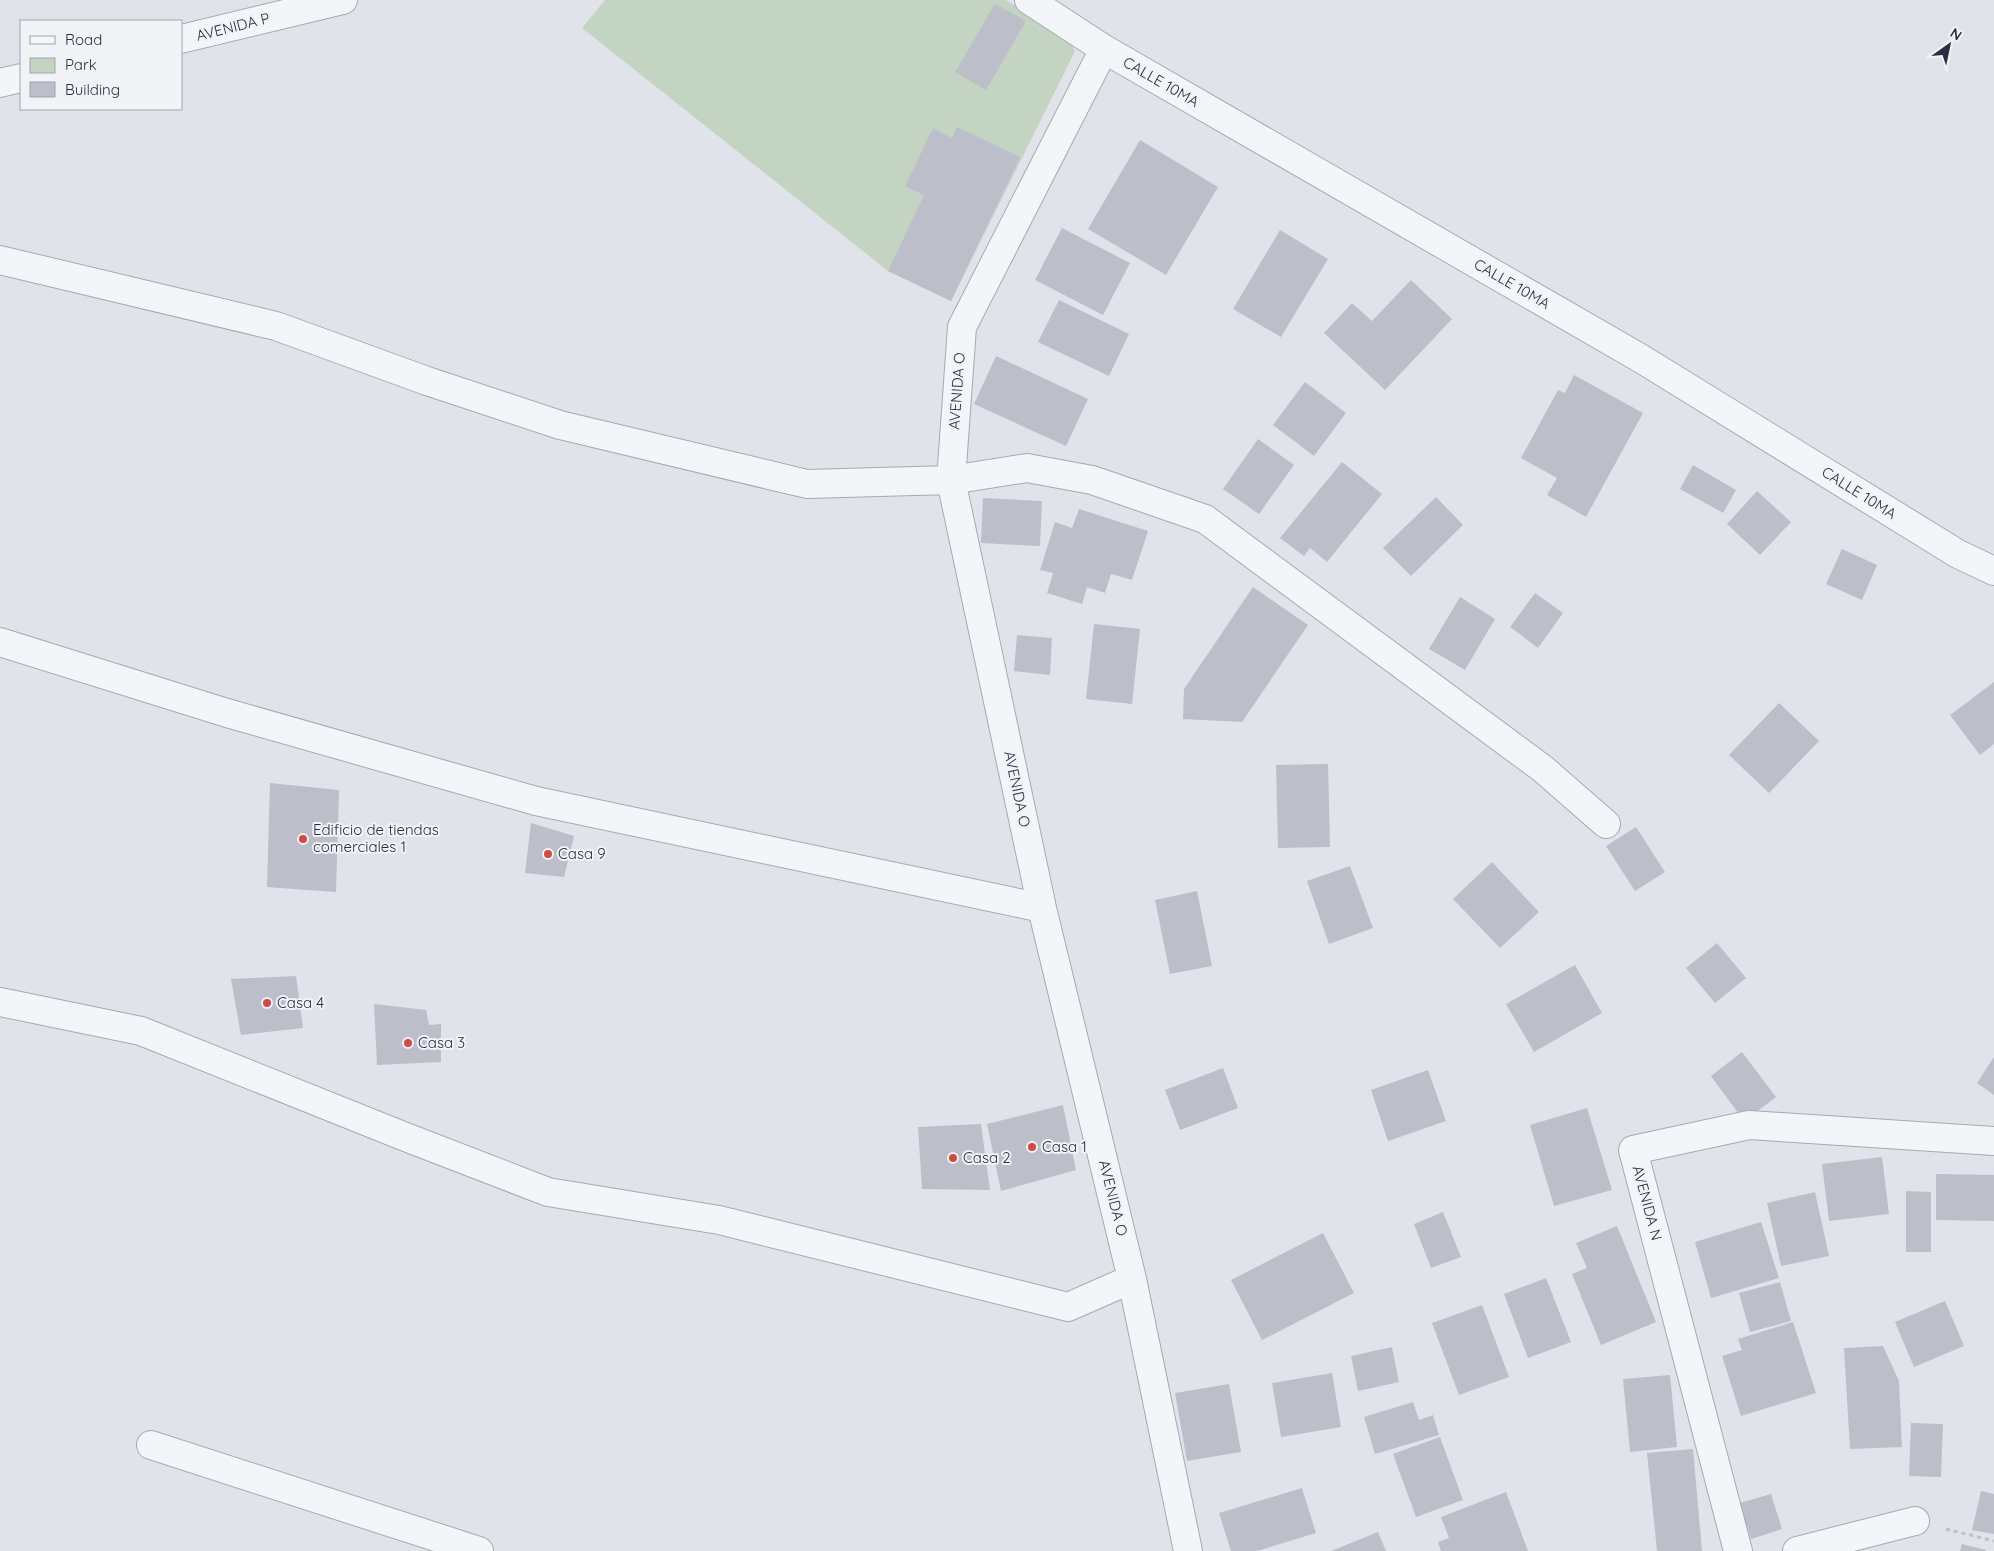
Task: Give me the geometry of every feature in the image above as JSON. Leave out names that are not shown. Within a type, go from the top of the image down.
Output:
[{"type":"street","name":"AVENIDA P","points":[[182,39],[343,0]]},
{"type":"street","name":"CALLE 10MA","points":[[1029,0],[1104,49],[1640,358],[1958,554],[1994,571]]},
{"type":"street","name":"AVENIDA O","points":[[1104,49],[962,326],[951,480],[1042,908],[1132,1279],[1188,1551]]},
{"type":"street","points":[[0,83],[20,78]]},
{"type":"street","points":[[0,260],[276,326],[427,381],[560,424],[807,484],[951,480],[1027,468],[1092,480],[1205,519],[1543,769],[1606,824]]},
{"type":"street","points":[[0,642],[227,713],[536,801],[1042,908]]},
{"type":"street","points":[[0,1002],[141,1030],[403,1136],[548,1192],[719,1220],[1068,1307],[1132,1279]]},
{"type":"street","name":"AVENIDA N","points":[[1738,1551],[1633,1150],[1748,1125],[1994,1141]]},
{"type":"street","points":[[151,1445],[479,1551]]},
{"type":"street","points":[[1797,1551],[1915,1521]]},
{"type":"path","points":[[1915,1521],[1994,1541]]},
{"type":"green space","points":[[605,0],[1006,0],[1068,37],[1075,51],[951,301],[888,271],[582,28]]},
{"type":"building","points":[[995,4],[1026,21],[986,90],[955,72]]},
{"type":"building","points":[[957,127],[1020,157],[951,301],[888,271],[924,195],[905,186],[933,128],[952,138]]},
{"type":"building","points":[[1140,140],[1218,187],[1166,275],[1088,229]]},
{"type":"building","points":[[1062,228],[1130,263],[1103,315],[1035,280]]},
{"type":"building","points":[[1280,230],[1328,259],[1281,337],[1233,309]]},
{"type":"building","points":[[1411,280],[1452,319],[1385,390],[1324,333],[1352,303],[1372,321]]},
{"type":"building","points":[[1059,300],[1129,334],[1109,376],[1038,342]]},
{"type":"building","points":[[996,356],[1088,399],[1066,446],[974,404]]},
{"type":"building","points":[[1574,375],[1643,413],[1586,517],[1547,495],[1557,478],[1521,458],[1558,390],[1565,393]]},
{"type":"building","points":[[1305,382],[1346,413],[1314,456],[1273,425]]},
{"type":"building","points":[[1258,439],[1294,465],[1259,514],[1223,489]]},
{"type":"building","points":[[1342,462],[1382,494],[1327,562],[1310,548],[1304,556],[1280,538]]},
{"type":"building","points":[[1693,465],[1736,490],[1723,513],[1680,489]]},
{"type":"building","points":[[1757,491],[1791,522],[1760,555],[1727,524]]},
{"type":"building","points":[[1436,497],[1463,525],[1411,576],[1383,548]]},
{"type":"building","points":[[983,498],[1042,501],[1040,546],[981,543]]},
{"type":"building","points":[[1079,509],[1148,531],[1132,580],[1111,574],[1105,593],[1087,587],[1082,604],[1047,593],[1053,573],[1040,570],[1055,522],[1072,528]]},
{"type":"building","points":[[1842,549],[1877,565],[1862,600],[1826,584]]},
{"type":"building","points":[[1253,587],[1308,625],[1242,722],[1183,719],[1184,689]]},
{"type":"building","points":[[1535,593],[1563,613],[1538,648],[1510,627]]},
{"type":"building","points":[[1460,597],[1495,619],[1465,670],[1429,649]]},
{"type":"building","points":[[1094,624],[1140,629],[1132,704],[1086,699]]},
{"type":"building","points":[[1017,635],[1052,638],[1050,675],[1014,671]]},
{"type":"building","points":[[1994,682],[1994,744],[1980,755],[1950,715]]},
{"type":"building","points":[[1779,703],[1819,741],[1769,793],[1729,755]]},
{"type":"building","points":[[1328,764],[1330,847],[1278,848],[1276,765]]},
{"type":"building","name":"Edificio de tiendas comerciales 1","points":[[270,783],[339,790],[336,892],[267,887]]},
{"type":"building","name":"Casa 9","points":[[531,823],[574,836],[564,877],[525,873]]},
{"type":"building","points":[[1636,827],[1665,872],[1635,891],[1606,846]]},
{"type":"building","points":[[1492,862],[1539,912],[1500,948],[1453,899]]},
{"type":"building","points":[[1350,866],[1373,928],[1329,944],[1307,881]]},
{"type":"building","points":[[1197,891],[1212,966],[1170,974],[1155,900]]},
{"type":"building","points":[[1717,943],[1746,978],[1715,1003],[1686,968]]},
{"type":"building","points":[[1575,965],[1602,1013],[1534,1052],[1506,1004]]},
{"type":"building","name":"Casa 4","points":[[296,976],[303,1028],[241,1035],[231,979]]},
{"type":"building","name":"Casa 3","points":[[374,1004],[426,1010],[429,1025],[441,1024],[441,1062],[377,1065]]},
{"type":"building","points":[[1742,1052],[1776,1097],[1744,1121],[1711,1076]]},
{"type":"building","points":[[1994,1057],[1994,1095],[1977,1083]]},
{"type":"building","points":[[1223,1068],[1238,1108],[1180,1130],[1165,1090]]},
{"type":"building","points":[[1428,1070],[1446,1121],[1388,1141],[1371,1090]]},
{"type":"building","name":"Casa 1","points":[[1063,1105],[1076,1170],[1001,1191],[987,1124]]},
{"type":"building","points":[[1587,1108],[1612,1190],[1554,1206],[1530,1125]]},
{"type":"building","name":"Casa 2","points":[[981,1124],[990,1190],[922,1189],[918,1127]]},
{"type":"building","points":[[1882,1157],[1889,1214],[1829,1221],[1822,1164]]},
{"type":"building","points":[[1936,1174],[1994,1175],[1994,1221],[1936,1220]]},
{"type":"building","points":[[1906,1191],[1931,1192],[1931,1252],[1906,1252]]},
{"type":"building","points":[[1815,1192],[1829,1256],[1781,1266],[1767,1203]]},
{"type":"building","points":[[1443,1212],[1461,1257],[1431,1268],[1414,1224]]},
{"type":"building","points":[[1761,1222],[1779,1278],[1711,1298],[1695,1242]]},
{"type":"building","points":[[1617,1226],[1656,1322],[1601,1345],[1572,1274],[1587,1268],[1576,1243]]},
{"type":"building","points":[[1323,1233],[1354,1293],[1262,1340],[1231,1280]]},
{"type":"building","points":[[1546,1278],[1571,1342],[1528,1358],[1504,1294]]},
{"type":"building","points":[[1780,1282],[1791,1321],[1750,1332],[1739,1293]]},
{"type":"building","points":[[1945,1301],[1964,1346],[1914,1367],[1895,1322]]},
{"type":"building","points":[[1482,1305],[1509,1377],[1459,1395],[1432,1323]]},
{"type":"building","points":[[1793,1322],[1816,1393],[1741,1416],[1722,1356],[1742,1350],[1738,1339]]},
{"type":"building","points":[[1883,1346],[1899,1381],[1902,1447],[1850,1449],[1844,1348]]},
{"type":"building","points":[[1392,1347],[1399,1382],[1358,1391],[1351,1356]]},
{"type":"building","points":[[1332,1373],[1341,1427],[1281,1437],[1272,1383]]},
{"type":"building","points":[[1670,1375],[1677,1447],[1630,1452],[1623,1379]]},
{"type":"building","points":[[1229,1384],[1241,1452],[1187,1461],[1175,1393]]},
{"type":"building","points":[[1413,1402],[1419,1420],[1433,1415],[1439,1435],[1375,1454],[1364,1417]]},
{"type":"building","points":[[1911,1423],[1943,1424],[1941,1477],[1909,1476]]},
{"type":"building","points":[[1440,1437],[1463,1500],[1416,1517],[1393,1454]]},
{"type":"building","points":[[1693,1449],[1702,1551],[1657,1551],[1647,1453]]},
{"type":"building","points":[[1302,1488],[1316,1533],[1257,1551],[1231,1551],[1219,1513]]},
{"type":"building","points":[[1981,1491],[1994,1494],[1994,1534],[1972,1530]]},
{"type":"building","points":[[1506,1492],[1528,1551],[1441,1551],[1438,1542],[1449,1538],[1441,1517]]},
{"type":"building","points":[[1771,1494],[1782,1529],[1751,1539],[1740,1503]]},
{"type":"building","points":[[1378,1532],[1386,1551],[1331,1551]]},
{"type":"building","points":[[1962,1544],[1986,1550],[1986,1551],[1960,1551]]},
{"type":"place","name":"Edificio de tiendas comerciales 1","points":[[303,839]]},
{"type":"place","name":"Casa 9","points":[[548,854]]},
{"type":"place","name":"Casa 4","points":[[267,1003]]},
{"type":"place","name":"Casa 3","points":[[408,1043]]},
{"type":"place","name":"Casa 1","points":[[1032,1147]]},
{"type":"place","name":"Casa 2","points":[[953,1158]]}]
